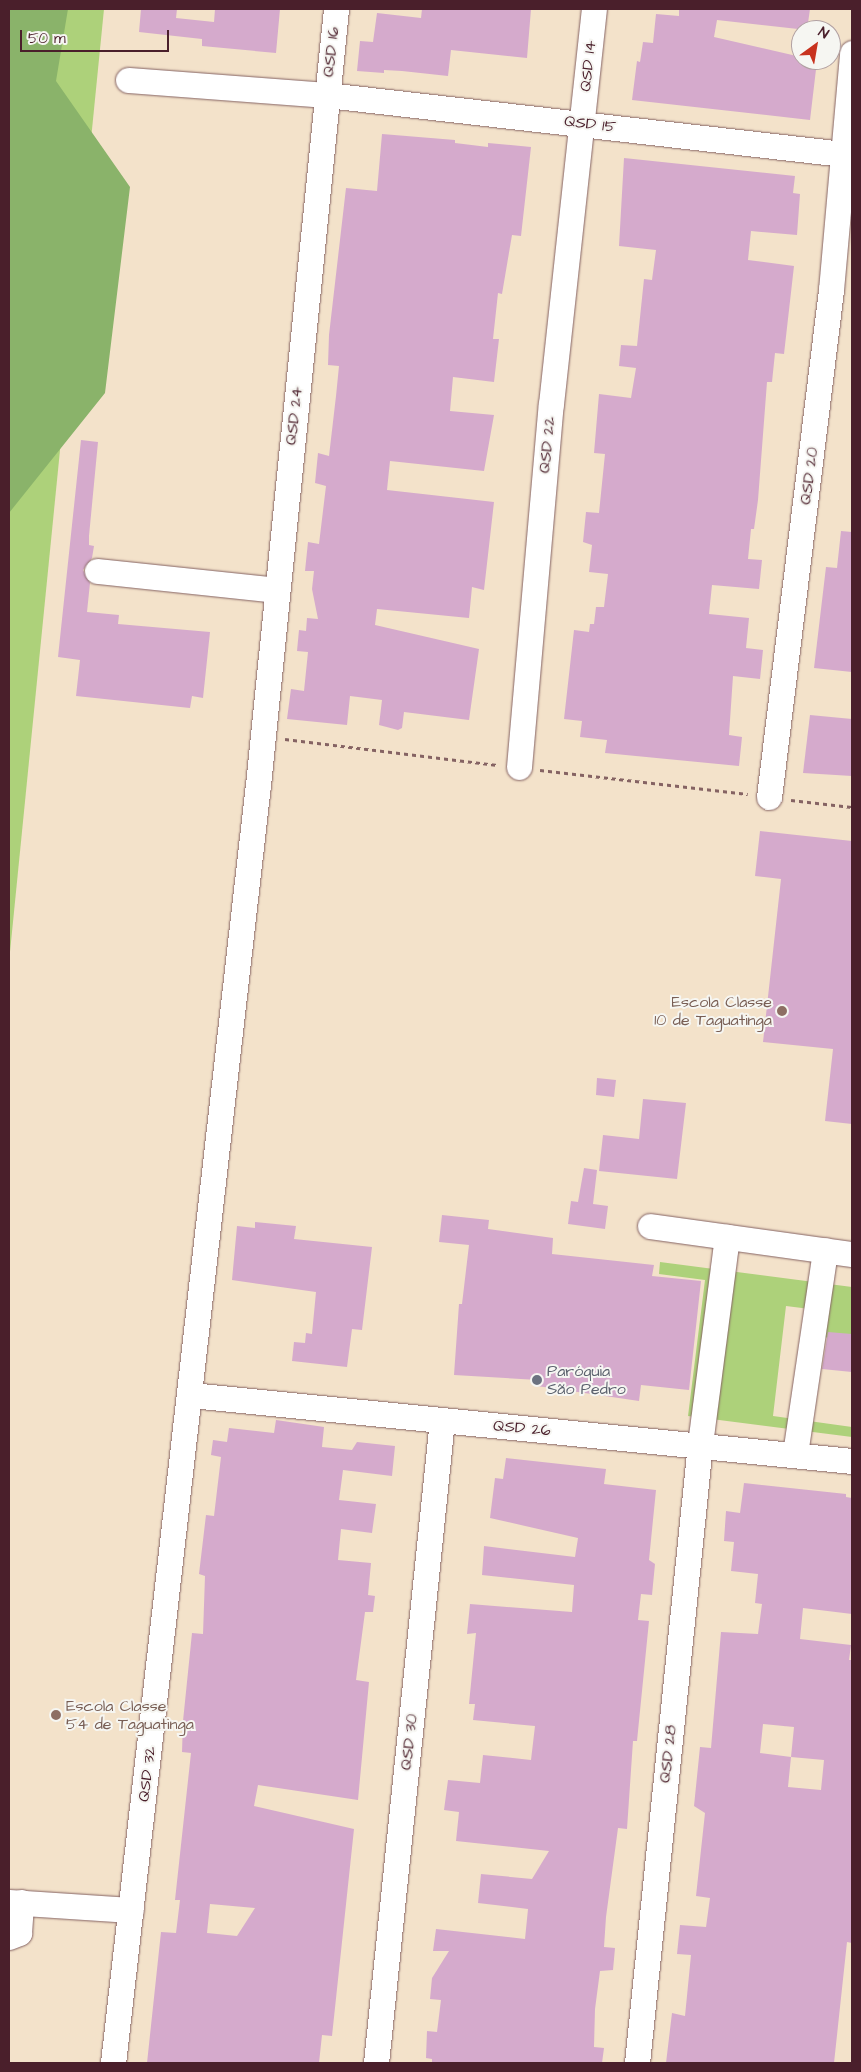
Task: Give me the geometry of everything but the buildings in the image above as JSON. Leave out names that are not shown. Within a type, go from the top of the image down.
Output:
[{"type":"street","name":"QSD 16","points":[[326,95],[336,9]]},
{"type":"street","name":"QSD 14","points":[[582,123],[594,9]]},
{"type":"street","name":"QSD 20","points":[[769,797],[847,154],[852,52]]},
{"type":"street","name":"QSD 15","points":[[128,80],[326,95],[847,154]]},
{"type":"street","name":"QSD 24","points":[[262,737],[326,95]]},
{"type":"street","name":"QSD 22","points":[[519,768],[551,404],[582,123]]},
{"type":"street","points":[[97,571],[277,590]]},
{"type":"street","name":"QSD 32","points":[[114,2063],[191,1395],[262,737]]},
{"type":"street","points":[[650,1226],[852,1254]]},
{"type":"street","name":"QSD 28","points":[[637,2063],[700,1444],[727,1237]]},
{"type":"street","points":[[795,1454],[825,1250]]},
{"type":"street","name":"QSD 26","points":[[191,1395],[700,1444],[852,1461]]},
{"type":"street","name":"QSD 30","points":[[376,2063],[442,1420]]},
{"type":"street","points":[[9,1937],[18,1933],[15,1902],[131,1910]]},
{"type":"path","points":[[262,737],[852,807]]},
{"type":"green space","points":[[9,9],[104,9],[9,962]]},
{"type":"green space","points":[[9,9],[68,9],[56,81],[130,187],[105,393],[9,513]]},
{"type":"green space","points":[[660,1262],[852,1287],[852,1341],[823,1337],[826,1311],[786,1306],[773,1416],[852,1427],[852,1437],[688,1416],[705,1280],[659,1274]]},
{"type":"place","name":"Escola Classe 10 de Taguatinga","points":[[782,1011]]},
{"type":"place","name":"Paróquia São Pedro","points":[[537,1380]]},
{"type":"place","name":"Escola Classe 54 de Taguatinga","points":[[56,1715]]}]
